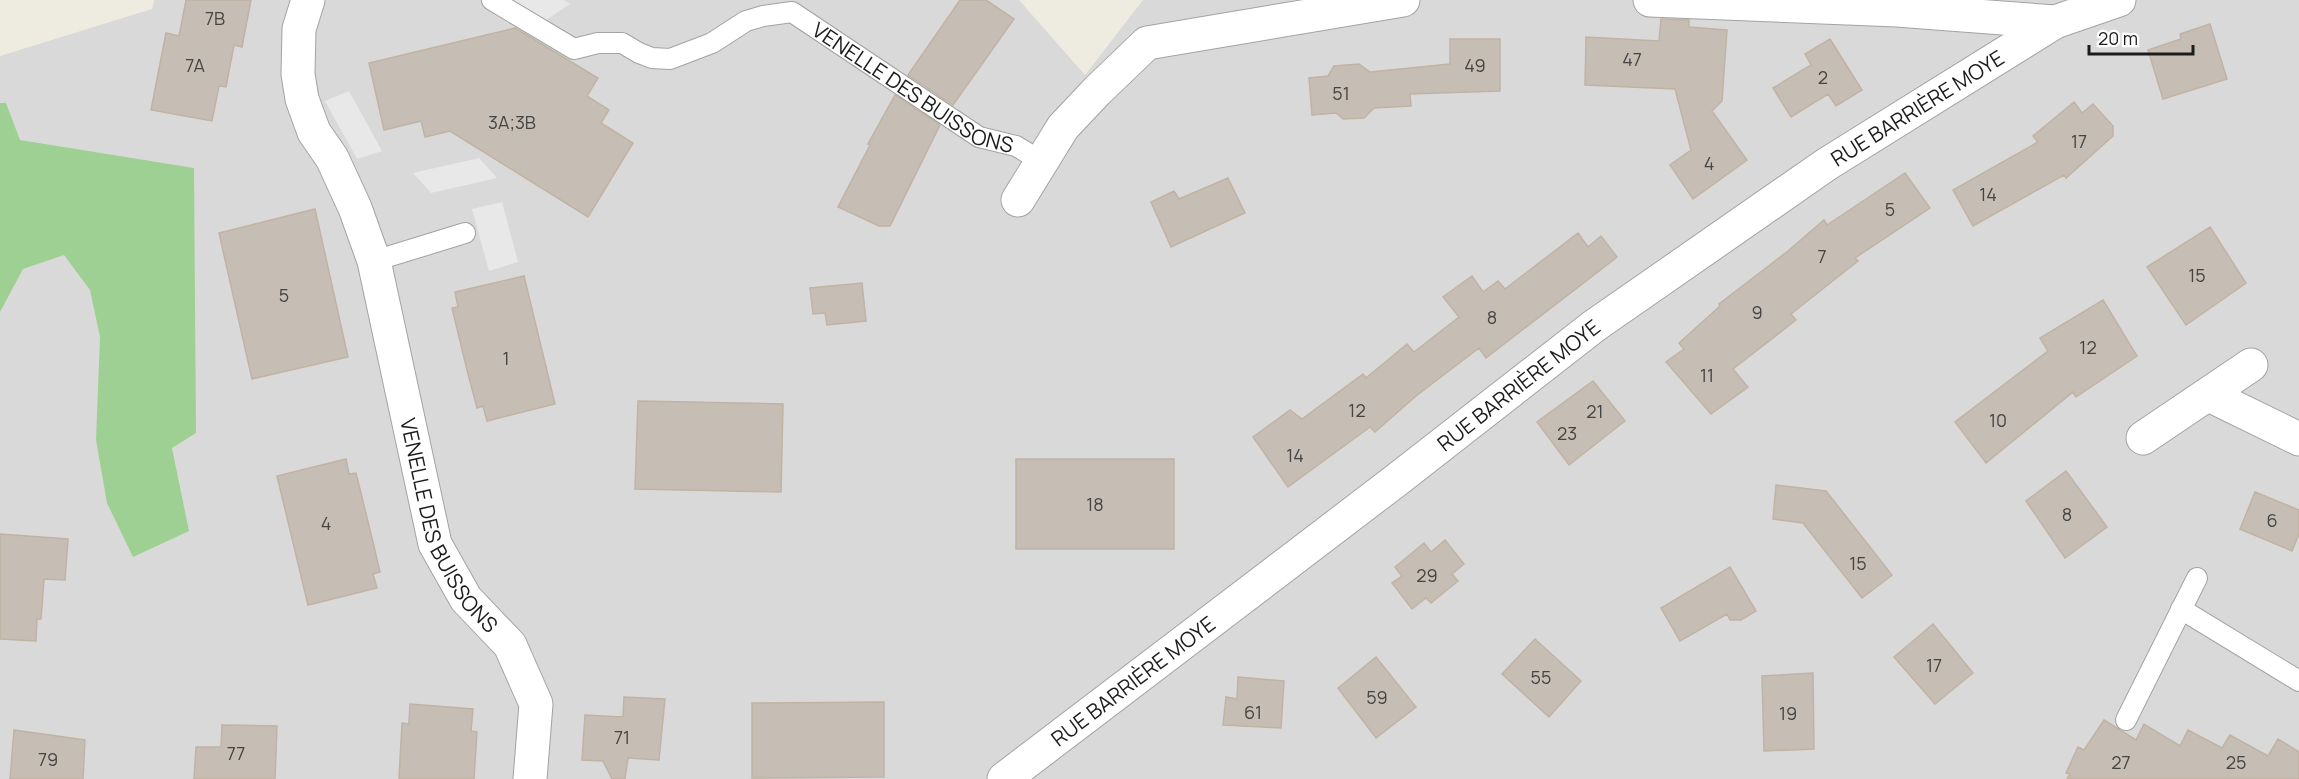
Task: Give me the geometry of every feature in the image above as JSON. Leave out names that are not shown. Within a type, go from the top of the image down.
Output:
[{"type":"street","name":"VENELLE DES BUISSONS","points":[[308,0],[299,29],[298,74],[302,99],[314,132],[332,158],[355,208],[374,261],[435,544],[466,599],[510,645],[536,704],[530,779]]},
{"type":"street","points":[[1018,200],[1063,127],[1096,91],[1147,43],[1403,0]]},
{"type":"street","points":[[1650,0],[1897,10],[2055,22],[2119,0]]},
{"type":"street","name":"RUE BARRIÈRE MOYE","points":[[1004,779],[1394,482],[1594,326],[1827,164],[2055,22]]},
{"type":"street","points":[[2143,438],[2251,365]]},
{"type":"street","points":[[2209,395],[2299,439]]},
{"type":"lane","name":"VENELLE DES BUISSONS","points":[[492,0],[574,49],[598,43],[622,43],[645,56],[670,59],[712,43],[746,21],[792,12],[979,137],[1016,146],[1041,161]]},
{"type":"lane","points":[[374,261],[465,233]]},
{"type":"lane","points":[[2126,720],[2197,578]]},
{"type":"lane","points":[[2181,609],[2299,681]]},
{"type":"shaded area","points":[[154,0],[1019,0],[1085,75],[1143,0],[2299,0],[2299,779],[0,779],[0,56],[152,9]]},
{"type":"shaded area","points":[[508,0],[564,0],[570,4],[543,22]]},
{"type":"shaded area","points":[[349,91],[382,151],[357,159],[325,101]]},
{"type":"shaded area","points":[[479,158],[497,178],[431,193],[413,173]]},
{"type":"shaded area","points":[[502,202],[518,262],[489,271],[472,209]]},
{"type":"green space","points":[[0,103],[6,103],[20,140],[194,168],[196,433],[172,448],[189,531],[133,557],[107,503],[96,440],[100,337],[90,290],[64,255],[23,269],[0,312]]},
{"type":"building","points":[[186,0],[251,0],[242,47],[234,45],[226,87],[219,86],[212,121],[151,110],[166,33],[179,36]]},
{"type":"building","points":[[960,0],[986,0],[1014,19],[953,105],[908,75]]},
{"type":"building","points":[[1661,19],[1689,20],[1689,27],[1727,30],[1722,101],[1712,111],[1747,160],[1693,199],[1670,165],[1691,150],[1675,89],[1585,85],[1586,37],[1659,41]]},
{"type":"building","points":[[2210,24],[2227,79],[2163,99],[2148,50],[2181,39],[2180,34]]},
{"type":"building","points":[[515,28],[598,78],[587,96],[609,110],[601,123],[633,143],[588,217],[450,131],[425,137],[421,121],[384,130],[369,63]]},
{"type":"building","points":[[1450,39],[1500,39],[1500,91],[1410,94],[1411,106],[1374,108],[1364,118],[1343,119],[1336,113],[1312,115],[1309,78],[1328,76],[1334,66],[1359,64],[1370,72],[1450,64]]},
{"type":"building","points":[[1830,39],[1862,90],[1836,106],[1828,94],[1791,117],[1773,88],[1811,65],[1805,54]]},
{"type":"building","points":[[895,95],[940,125],[890,226],[879,226],[838,207],[870,145],[868,144]]},
{"type":"building","points":[[2074,102],[2082,113],[2093,104],[2113,126],[2113,136],[2066,178],[2064,175],[1973,226],[1953,190],[2038,142],[2033,136]]},
{"type":"building","points":[[1905,173],[1930,208],[1855,258],[1858,261],[1791,314],[1796,320],[1733,369],[1748,387],[1711,414],[1666,362],[1684,349],[1679,343],[1720,306],[1719,304],[1824,220],[1827,225]]},
{"type":"building","points":[[1228,178],[1245,213],[1171,247],[1151,202],[1174,191],[1179,199]]},
{"type":"building","points":[[315,209],[348,357],[252,379],[219,233]]},
{"type":"building","points":[[2210,227],[2246,283],[2186,325],[2147,267]]},
{"type":"building","points":[[1578,233],[1588,247],[1601,236],[1617,257],[1486,358],[1479,348],[1416,396],[1375,432],[1370,427],[1288,487],[1253,437],[1290,410],[1302,419],[1363,374],[1366,378],[1407,344],[1414,352],[1459,317],[1443,297],[1472,276],[1483,292],[1498,281],[1505,289]]},
{"type":"building","points":[[524,276],[555,404],[487,421],[483,406],[477,408],[468,374],[452,308],[458,307],[455,292]]},
{"type":"building","points":[[862,283],[866,321],[827,325],[825,313],[813,314],[810,288]]},
{"type":"building","points":[[2103,300],[2137,356],[2076,397],[2073,392],[1986,463],[1955,422],[2048,351],[2040,338]]},
{"type":"building","points":[[1593,381],[1625,421],[1569,465],[1537,422]]},
{"type":"building","points":[[638,401],[783,404],[781,492],[635,489]]},
{"type":"building","points":[[346,459],[349,474],[356,473],[372,538],[380,572],[373,574],[377,588],[308,605],[277,476]]},
{"type":"building","points":[[1016,459],[1174,459],[1174,549],[1016,549]]},
{"type":"building","points":[[2066,471],[2107,527],[2065,558],[2026,501]]},
{"type":"building","points":[[1776,485],[1826,491],[1892,575],[1862,598],[1803,523],[1773,519]]},
{"type":"building","points":[[2255,492],[2299,510],[2299,534],[2292,551],[2240,529]]},
{"type":"building","points":[[0,534],[68,539],[65,580],[44,579],[41,619],[37,619],[36,641],[0,639]]},
{"type":"building","points":[[1445,540],[1464,564],[1452,574],[1458,581],[1431,603],[1426,598],[1412,609],[1392,583],[1402,576],[1395,567],[1424,543],[1431,552]]},
{"type":"building","points":[[1730,567],[1756,611],[1741,620],[1730,620],[1727,614],[1680,641],[1661,608]]},
{"type":"building","points":[[1933,624],[1973,673],[1935,704],[1894,657]]},
{"type":"building","points":[[1535,639],[1581,681],[1549,717],[1502,674]]},
{"type":"building","points":[[1376,657],[1416,707],[1376,738],[1338,688]]},
{"type":"building","points":[[1813,673],[1814,749],[1764,751],[1762,676]]},
{"type":"building","points":[[1238,677],[1284,681],[1281,728],[1223,725],[1226,697],[1237,699]]},
{"type":"building","points":[[624,697],[665,699],[659,760],[628,758],[625,779],[612,779],[603,761],[582,760],[585,715],[623,717]]},
{"type":"building","points":[[884,702],[884,777],[752,778],[752,703]]},
{"type":"building","points":[[410,704],[473,709],[471,731],[477,732],[474,779],[399,779],[402,723],[409,724]]},
{"type":"building","points":[[2104,720],[2136,740],[2144,724],[2180,746],[2188,730],[2222,748],[2230,735],[2268,756],[2278,739],[2299,752],[2299,779],[2067,779],[2070,774],[2066,773],[2078,747],[2084,750]]},
{"type":"building","points":[[222,725],[277,726],[275,779],[194,779],[196,747],[221,747]]},
{"type":"building","points":[[14,730],[85,740],[83,779],[10,779]]}]
